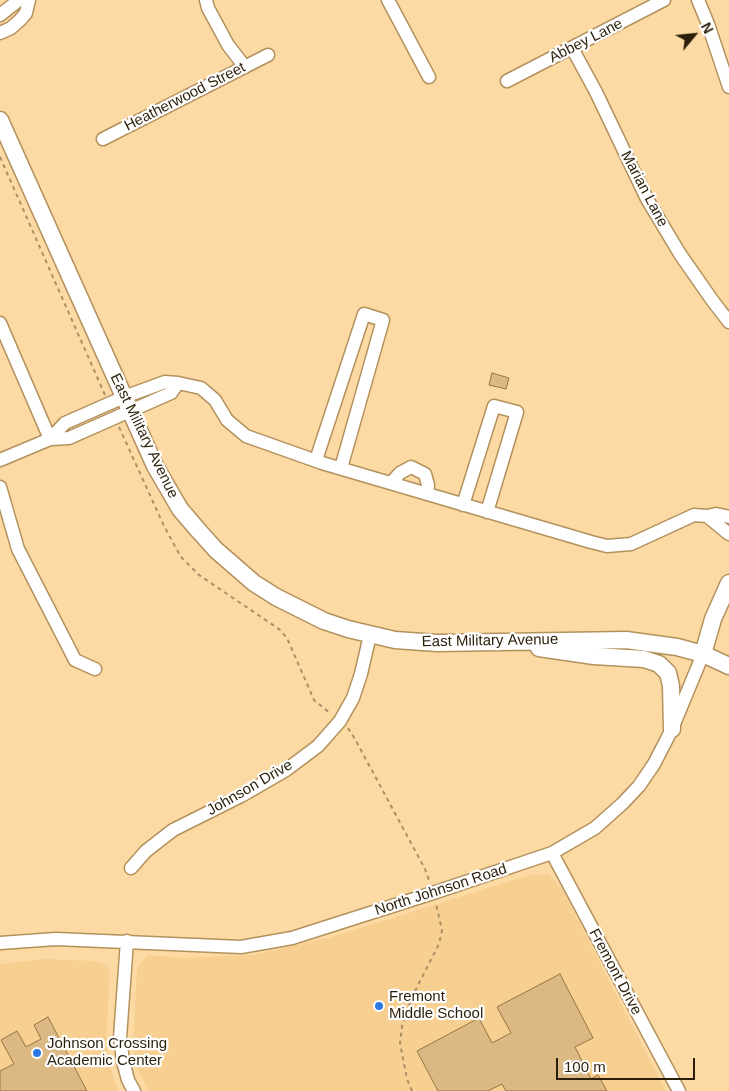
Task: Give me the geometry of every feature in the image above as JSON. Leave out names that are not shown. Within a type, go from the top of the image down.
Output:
[{"type":"main road","name":"East Military Avenue","points":[[0,120],[123,408],[180,509],[216,550],[254,583],[324,621],[370,635],[395,640],[426,643],[626,640],[677,647],[703,654],[729,666]]},
{"type":"main road","name":"North Johnson Road","points":[[703,654],[713,619],[729,583]]},
{"type":"main road","points":[[512,642],[554,651],[638,659],[659,664],[668,673],[672,686],[672,729]]},
{"type":"street","points":[[0,15],[19,0]]},
{"type":"street","points":[[0,33],[11,28],[20,20],[26,13],[29,0]]},
{"type":"street","points":[[206,0],[208,8],[228,45],[244,67]]},
{"type":"street","points":[[388,0],[429,77]]},
{"type":"street","name":"Abbey Lane","points":[[507,81],[664,0]]},
{"type":"street","points":[[698,0],[712,33],[729,87]]},
{"type":"street","name":"Marian Lane","points":[[572,48],[596,92],[647,199],[680,254],[729,322]]},
{"type":"street","name":"Heatherwood Street","points":[[103,140],[268,55]]},
{"type":"street","points":[[316,460],[364,314],[383,320],[341,468]]},
{"type":"street","points":[[0,323],[50,439]]},
{"type":"street","points":[[0,460],[50,439],[69,438],[165,382],[178,383],[201,388],[215,400],[227,420],[246,436],[390,483],[607,546],[631,544],[688,517],[700,514],[707,516],[729,534]]},
{"type":"street","points":[[50,439],[65,423],[109,404],[123,408]]},
{"type":"street","points":[[463,505],[494,406],[518,412],[487,512]]},
{"type":"street","points":[[390,483],[400,473],[411,467],[425,474],[428,485],[427,494]]},
{"type":"street","points":[[0,487],[18,549],[75,660],[95,669]]},
{"type":"street","points":[[707,516],[716,514],[729,517]]},
{"type":"street","name":"Johnson Drive","points":[[131,868],[146,851],[173,830],[241,796],[286,770],[318,746],[340,720],[353,698],[370,635]]},
{"type":"street","name":"North Johnson Road","points":[[0,943],[56,939],[241,947],[292,938],[552,853],[595,828],[623,803],[647,775],[672,729],[703,654]]},
{"type":"street","name":"Fremont Drive","points":[[552,853],[679,1091]]},
{"type":"street","points":[[127,941],[120,1038],[128,1080],[134,1091]]},
{"type":"path","points":[[0,157],[109,404]]},
{"type":"path","points":[[123,408],[164,526],[181,557],[199,575],[279,629],[287,638],[314,700],[340,720],[355,738],[425,869],[442,930],[439,944],[412,997],[402,1026],[400,1043],[407,1079],[412,1091]]},
{"type":"shaded area","name":"Fremont Middle School","points":[[549,874],[562,889],[666,1091],[149,1091],[137,1069],[133,1045],[137,968],[148,955],[184,958],[251,955],[328,938],[530,875]]},
{"type":"shaded area","points":[[43,959],[96,961],[102,963],[110,970],[106,1045],[113,1076],[119,1091],[0,1091],[0,964]]},
{"type":"building","points":[[492,373],[509,378],[506,389],[489,385]]},
{"type":"building","name":"Fremont Middle School","points":[[560,974],[593,1038],[575,1047],[591,1079],[598,1075],[607,1091],[506,1091],[502,1084],[488,1091],[438,1091],[417,1051],[479,1018],[492,1043],[511,1033],[497,1007]]},
{"type":"building","name":"Johnson Crossing Academic Center","points":[[48,1017],[87,1091],[0,1091],[0,1071],[14,1064],[1,1040],[17,1031],[26,1047],[41,1039],[34,1025]]},
{"type":"place","name":"Fremont Middle School","points":[[379,1006]]},
{"type":"place","name":"Johnson Crossing Academic Center","points":[[37,1053]]}]
